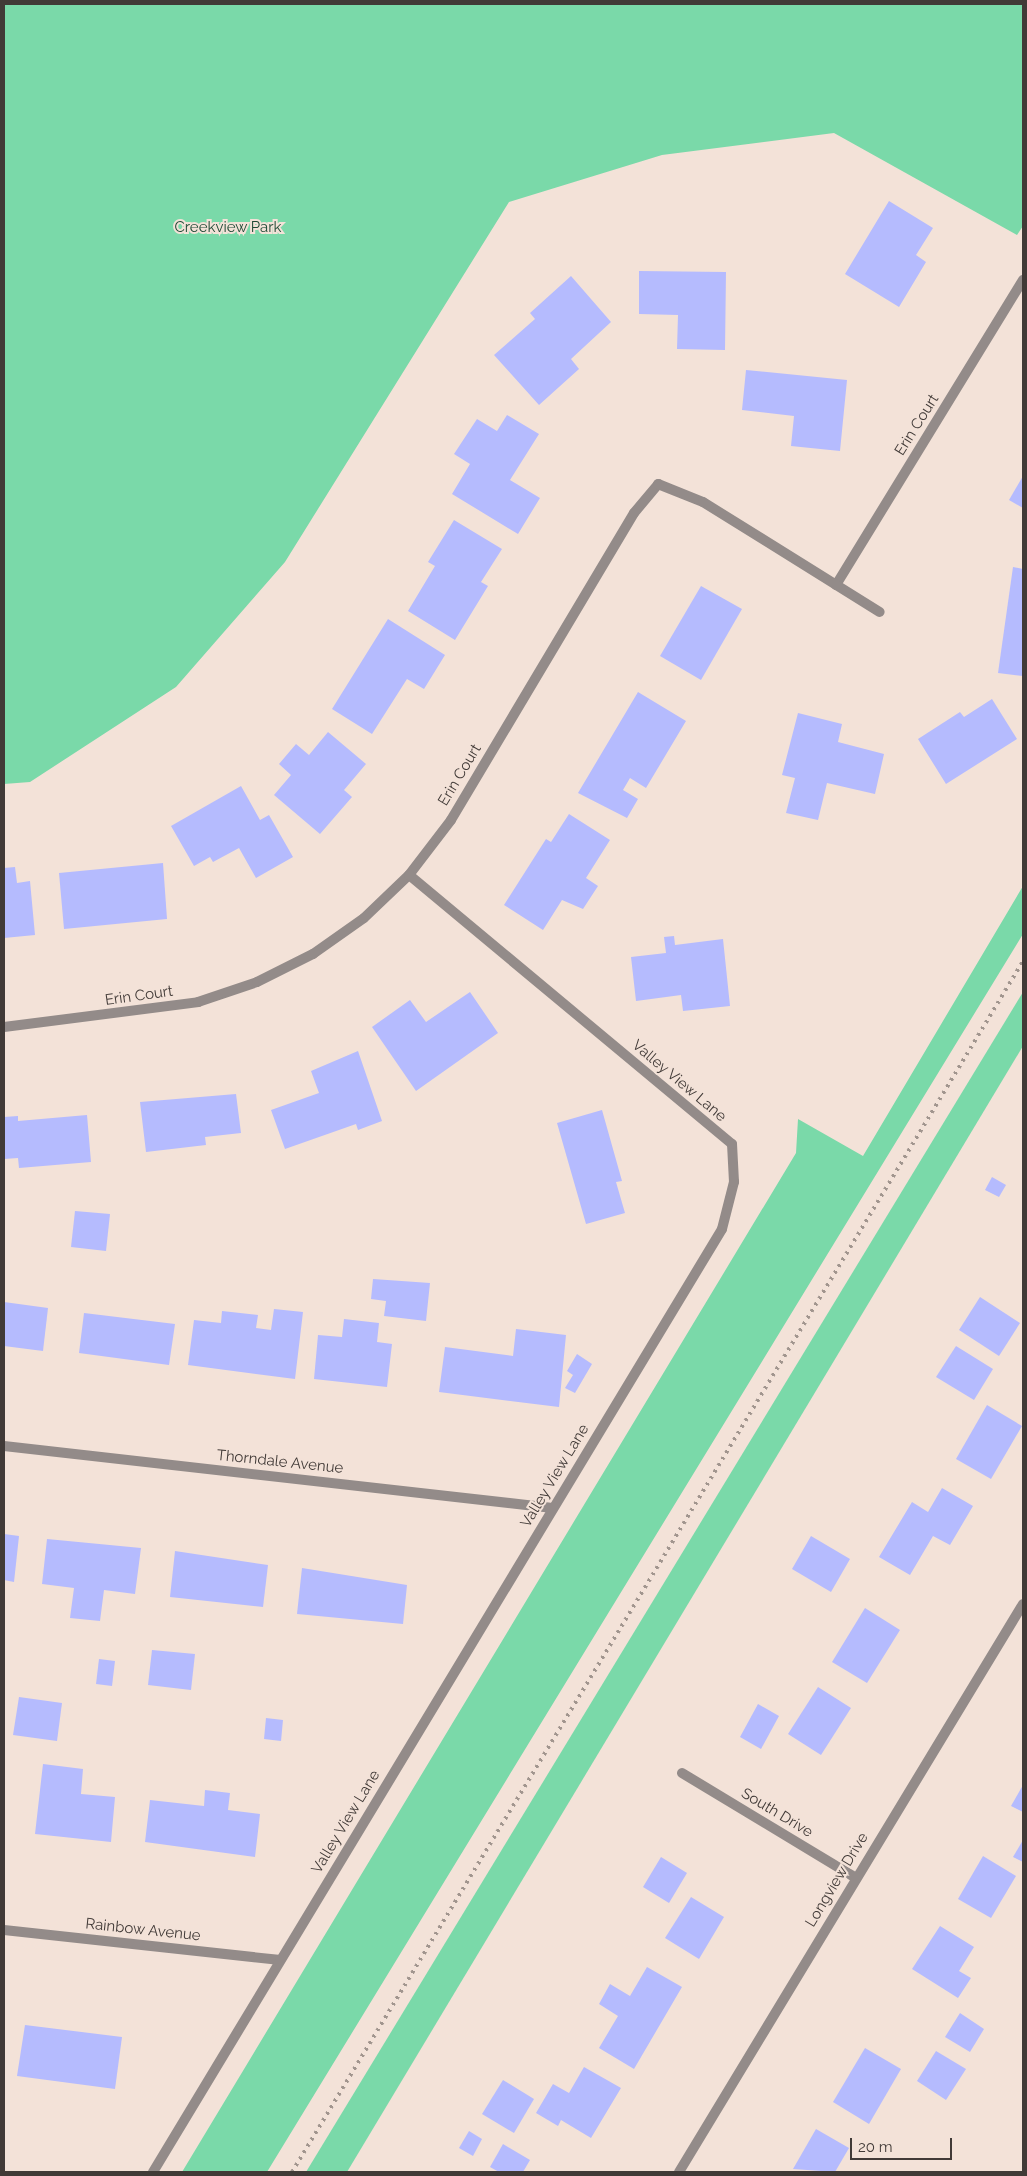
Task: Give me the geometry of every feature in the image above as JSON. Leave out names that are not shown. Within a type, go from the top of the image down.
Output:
[{"type":"street","name":"Erin Court","points":[[836,585],[1023,280]]},
{"type":"street","name":"Erin Court","points":[[4,1027],[142,1012],[198,1002],[257,982],[320,949],[364,918],[409,875],[451,820],[634,513],[658,484],[703,502],[880,612]]},
{"type":"street","name":"Valley View Lane","points":[[153,2172],[722,1229],[734,1182],[732,1144],[409,875]]},
{"type":"street","name":"Thorndale Avenue","points":[[4,1446],[553,1508]]},
{"type":"street","name":"Longview Drive","points":[[679,2172],[1023,1604]]},
{"type":"street","name":"South Drive","points":[[682,1773],[856,1878]]},
{"type":"street","name":"Rainbow Avenue","points":[[4,1930],[280,1960]]},
{"type":"green space","name":"Creekview Park","points":[[4,4],[1023,4],[1023,226],[1017,235],[834,133],[662,155],[509,202],[285,562],[176,687],[30,782],[4,784]]},
{"type":"green space","points":[[1023,886],[1023,934],[267,2172],[182,2172],[796,1153],[798,1119],[863,1156]]},
{"type":"green space","points":[[1023,992],[1023,1046],[347,2172],[306,2172]]},
{"type":"building","points":[[889,201],[933,228],[916,255],[926,262],[899,307],[845,274]]},
{"type":"building","points":[[639,271],[726,272],[725,350],[677,349],[678,315],[639,314]]},
{"type":"building","points":[[571,276],[611,322],[571,359],[579,369],[539,405],[494,355],[535,319],[530,313]]},
{"type":"building","points":[[746,370],[847,380],[840,451],[791,446],[794,416],[742,410]]},
{"type":"building","points":[[507,415],[539,434],[510,480],[540,498],[518,534],[452,494],[470,464],[454,454],[477,419],[497,431]]},
{"type":"building","points":[[1023,476],[1023,508],[1009,500]]},
{"type":"building","points":[[454,520],[502,549],[481,582],[488,586],[455,640],[408,611],[435,566],[428,562]]},
{"type":"building","points":[[1013,567],[1023,569],[1023,676],[998,673]]},
{"type":"building","points":[[701,586],[742,609],[701,680],[660,656]]},
{"type":"building","points":[[388,619],[445,655],[424,689],[407,679],[372,734],[332,709]]},
{"type":"building","points":[[638,692],[686,721],[646,788],[630,778],[623,790],[638,799],[627,818],[578,793]]},
{"type":"building","points":[[992,699],[1017,739],[946,784],[918,739],[960,712],[964,717]]},
{"type":"building","points":[[798,713],[842,724],[838,742],[884,754],[875,794],[827,783],[818,820],[786,813],[795,778],[782,775]]},
{"type":"building","points":[[328,732],[366,764],[344,790],[352,797],[320,834],[274,795],[291,775],[279,764],[296,744],[309,755]]},
{"type":"building","points":[[241,786],[260,820],[269,815],[293,857],[256,878],[239,848],[213,862],[210,857],[194,866],[171,826]]},
{"type":"building","points":[[569,814],[610,840],[586,878],[598,886],[583,909],[562,900],[543,930],[504,905],[546,839],[551,842]]},
{"type":"building","points":[[163,863],[167,919],[64,929],[59,873]]},
{"type":"building","points":[[15,867],[17,883],[30,881],[35,935],[4,938],[4,868]]},
{"type":"building","points":[[674,936],[675,945],[723,939],[730,1006],[683,1011],[681,995],[636,1001],[631,957],[666,953],[664,937]]},
{"type":"building","points":[[470,992],[498,1033],[416,1091],[372,1027],[410,1000],[426,1022]]},
{"type":"building","points":[[358,1051],[382,1121],[358,1130],[356,1124],[285,1149],[271,1110],[319,1093],[311,1071]]},
{"type":"building","points":[[236,1094],[241,1133],[205,1137],[206,1145],[146,1152],[140,1102]]},
{"type":"building","points":[[602,1110],[622,1181],[616,1182],[625,1213],[586,1224],[557,1123]]},
{"type":"building","points":[[87,1115],[91,1162],[19,1168],[18,1158],[4,1159],[4,1117],[18,1116],[18,1121]]},
{"type":"building","points":[[992,1177],[1006,1185],[999,1197],[985,1190]]},
{"type":"building","points":[[75,1211],[110,1214],[106,1251],[71,1247]]},
{"type":"building","points":[[373,1279],[430,1283],[426,1321],[384,1316],[386,1301],[371,1299]]},
{"type":"building","points":[[980,1297],[1020,1323],[999,1356],[959,1330]]},
{"type":"building","points":[[4,1302],[48,1308],[43,1351],[4,1346]]},
{"type":"building","points":[[274,1309],[303,1312],[295,1379],[188,1365],[194,1320],[221,1323],[222,1311],[258,1315],[256,1328],[271,1330]]},
{"type":"building","points":[[84,1313],[175,1324],[169,1365],[79,1353]]},
{"type":"building","points":[[344,1319],[379,1323],[377,1342],[392,1344],[387,1387],[314,1379],[318,1335],[342,1337]]},
{"type":"building","points":[[516,1329],[566,1335],[559,1407],[439,1392],[445,1347],[513,1356]]},
{"type":"building","points":[[956,1346],[993,1369],[974,1400],[936,1377]]},
{"type":"building","points":[[577,1354],[592,1364],[575,1393],[565,1388],[573,1375],[567,1371]]},
{"type":"building","points":[[987,1405],[1022,1426],[991,1479],[956,1459]]},
{"type":"building","points":[[942,1488],[973,1506],[950,1545],[933,1536],[910,1575],[879,1557],[912,1502],[928,1512]]},
{"type":"building","points":[[4,1534],[19,1536],[14,1582],[4,1580]]},
{"type":"building","points":[[811,1536],[850,1559],[831,1592],[792,1569]]},
{"type":"building","points":[[47,1539],[141,1548],[135,1594],[104,1590],[100,1621],[70,1618],[74,1588],[42,1584]]},
{"type":"building","points":[[175,1551],[268,1565],[263,1607],[170,1597]]},
{"type":"building","points":[[302,1568],[407,1585],[403,1624],[297,1614]]},
{"type":"building","points":[[865,1608],[900,1630],[867,1683],[832,1662]]},
{"type":"building","points":[[152,1650],[195,1654],[191,1690],[148,1685]]},
{"type":"building","points":[[99,1659],[115,1661],[112,1686],[96,1684]]},
{"type":"building","points":[[818,1687],[851,1708],[821,1755],[788,1734]]},
{"type":"building","points":[[19,1697],[62,1703],[57,1741],[13,1735]]},
{"type":"building","points":[[758,1704],[779,1716],[761,1749],[740,1737]]},
{"type":"building","points":[[266,1718],[283,1720],[281,1741],[264,1739]]},
{"type":"building","points":[[43,1764],[83,1769],[81,1794],[115,1797],[111,1842],[35,1834]]},
{"type":"building","points":[[1023,1785],[1023,1812],[1011,1806]]},
{"type":"building","points":[[205,1790],[230,1793],[228,1810],[260,1814],[255,1857],[145,1842],[150,1800],[204,1806]]},
{"type":"building","points":[[1023,1840],[1023,1862],[1013,1857]]},
{"type":"building","points":[[983,1856],[1016,1876],[991,1918],[958,1899]]},
{"type":"building","points":[[661,1857],[687,1873],[669,1903],[643,1887]]},
{"type":"building","points":[[691,1897],[724,1917],[699,1959],[665,1938]]},
{"type":"building","points":[[940,1926],[974,1947],[959,1971],[971,1978],[958,1998],[912,1969]]},
{"type":"building","points":[[647,1967],[682,1987],[634,2069],[599,2048],[618,2016],[599,2004],[610,1984],[630,1996]]},
{"type":"building","points":[[960,2013],[984,2029],[970,2052],[945,2037]]},
{"type":"building","points":[[25,2025],[122,2037],[115,2089],[17,2076]]},
{"type":"building","points":[[865,2048],[901,2069],[869,2124],[833,2102]]},
{"type":"building","points":[[936,2051],[966,2069],[946,2100],[917,2081]]},
{"type":"building","points":[[584,2067],[621,2088],[591,2138],[561,2120],[558,2126],[536,2113],[553,2084],[569,2093]]},
{"type":"building","points":[[503,2080],[534,2099],[514,2133],[482,2114]]},
{"type":"building","points":[[816,2129],[849,2148],[835,2172],[793,2169]]},
{"type":"building","points":[[469,2131],[482,2139],[473,2156],[459,2148]]},
{"type":"building","points":[[503,2144],[530,2160],[523,2172],[499,2172],[490,2167]]},
{"type":"railway","points":[[292,2172],[1023,961]]}]
